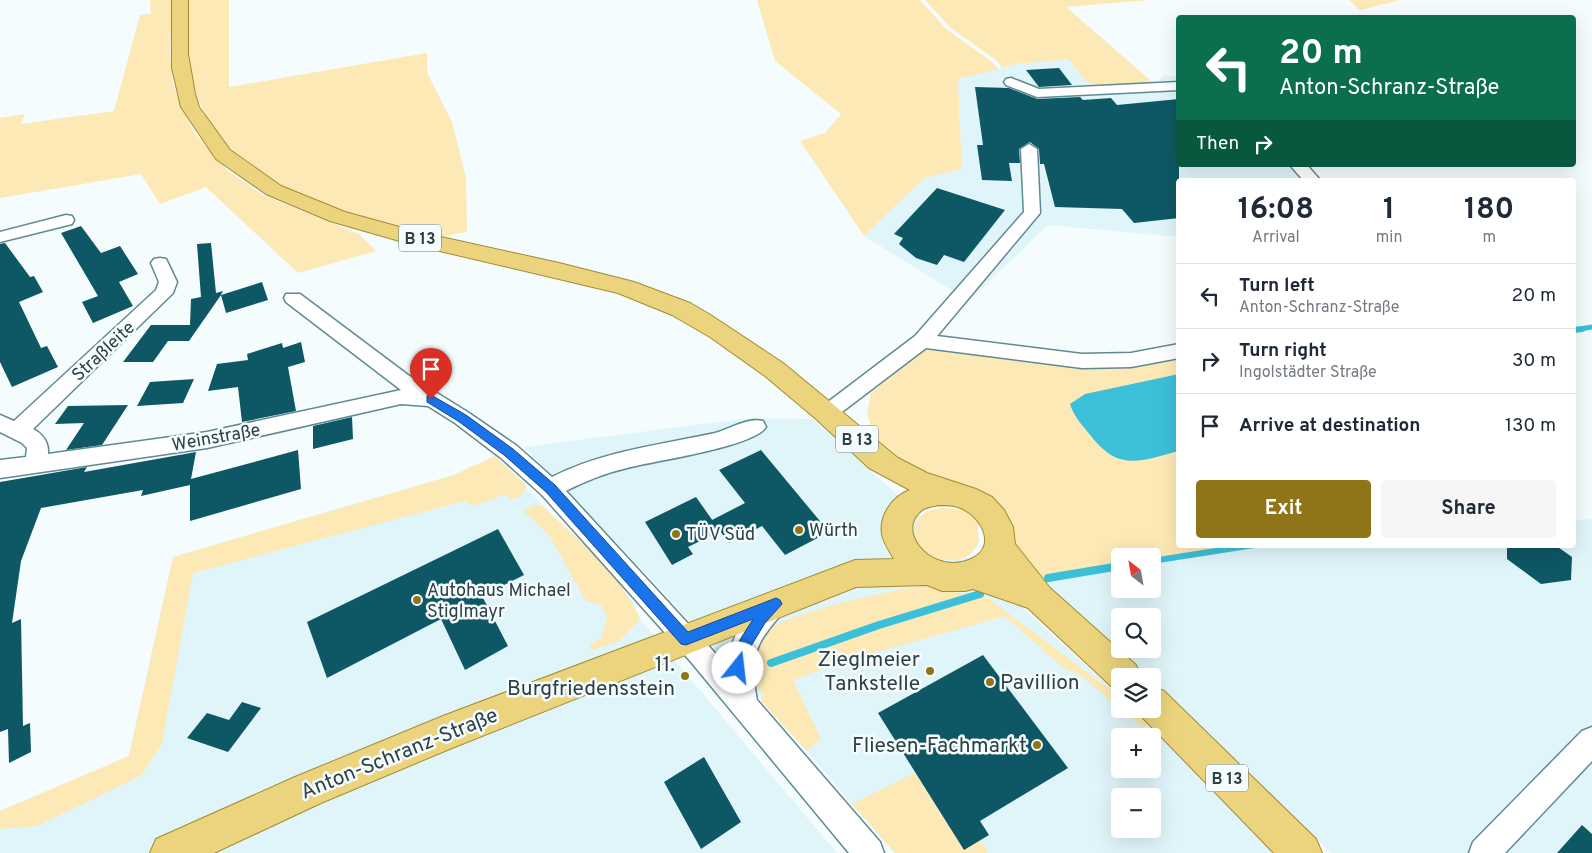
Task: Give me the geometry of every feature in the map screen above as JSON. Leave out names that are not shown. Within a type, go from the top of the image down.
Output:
[{"type":"main road","name":"B 13","points":[[180,0],[181,70],[184,90],[191,109],[201,127],[223,154],[274,191],[312,208],[360,224],[570,271],[641,291],[682,309],[764,363],[826,412],[887,466],[946,493],[968,498],[987,510],[998,528],[1000,546],[1039,598],[1115,668]]},
{"type":"main road","name":"B 13","points":[[887,466],[907,557],[928,572],[950,578],[972,575],[991,564],[1000,546]]},
{"type":"main road","name":"B 13","points":[[900,523],[919,497],[946,493]]},
{"type":"main road","name":"Anton-Schranz-Straße","points":[[854,574],[900,523]]},
{"type":"main road","name":"Anton-Schranz-Straße","points":[[170,853],[308,790],[854,574],[928,572]]},
{"type":"main road","name":"B 13","points":[[972,575],[1039,598]]},
{"type":"main road","name":"B 13","points":[[1161,712],[1302,853]]},
{"type":"street","points":[[1011,82],[1037,93],[1176,86]]},
{"type":"street","points":[[826,412],[922,341],[1032,213],[1029,150]]},
{"type":"street","points":[[1300,167],[1310,178]]},
{"type":"street","points":[[0,237],[66,220]]},
{"type":"street","name":"Straßleite","points":[[37,462],[38,446],[30,437],[9,427],[164,293],[168,282],[160,263]]},
{"type":"street","points":[[293,298],[401,380],[462,418],[509,452],[550,488],[744,705],[869,853]]},
{"type":"street","points":[[922,341],[1082,361],[1131,360],[1176,352]]},
{"type":"street","name":"Weinstraße","points":[[0,469],[37,462],[207,440],[401,397],[431,399]]},
{"type":"street","points":[[550,488],[569,478],[626,459],[731,437],[755,427]]},
{"type":"street","points":[[744,705],[739,678],[740,657],[760,619],[776,604]]},
{"type":"street","points":[[1484,853],[1592,741]]},
{"type":"shaded area","points":[[150,0],[173,0],[170,52],[173,84],[181,108],[196,135],[228,171],[263,195],[359,234],[376,251],[298,273],[206,187],[160,204],[141,174],[0,198],[0,118],[25,114],[21,124],[114,111],[140,15],[151,14]]},
{"type":"shaded area","points":[[186,0],[229,0],[229,87],[427,53],[427,73],[452,122],[466,178],[467,232],[439,237],[379,225],[337,211],[276,185],[220,141],[197,98],[189,64]]},
{"type":"shaded area","points":[[757,0],[920,0],[946,29],[992,62],[998,69],[958,79],[962,169],[924,178],[864,236],[800,141],[825,133],[841,114],[775,61]]},
{"type":"shaded area","points":[[925,0],[1149,0],[1066,7],[1156,85],[1104,88],[1085,81],[1068,59],[1016,64],[1002,68],[997,61],[951,28]]},
{"type":"shaded area","points":[[1349,0],[1400,0],[1360,10]]},
{"type":"shaded area","points":[[1068,59],[1085,81],[1156,85],[1163,75],[1176,77],[1176,167],[1307,167],[1318,178],[1176,178],[1176,237],[1048,225],[969,301],[864,236],[924,178],[962,169],[958,79],[1016,64]]},
{"type":"shaded area","points":[[923,350],[1176,354],[1176,548],[1217,548],[1161,558],[1161,548],[1111,548],[1111,565],[1039,577],[977,524],[979,542],[971,553],[957,560],[937,558],[925,552],[917,542],[915,531],[917,521],[925,513],[939,509],[960,510],[873,435],[867,413],[871,393]]},
{"type":"shaded area","points":[[749,418],[813,419],[1111,688],[1111,718],[1143,718],[1152,728],[1111,728],[1111,778],[1161,778],[1161,737],[1272,853],[894,853],[807,751],[672,601],[524,447]]},
{"type":"shaded area","points":[[495,456],[621,586],[633,603],[640,619],[837,853],[0,853],[0,811],[129,756],[173,557],[454,475]]},
{"type":"shaded area","points":[[495,456],[527,486],[520,497],[511,500],[505,494],[474,506],[465,501],[193,573],[162,744],[141,776],[37,826],[0,829],[0,811],[129,756],[173,557],[454,475]]},
{"type":"shaded area","points":[[535,505],[543,506],[584,544],[610,572],[632,603],[640,619],[618,642],[592,650],[589,645],[601,638],[607,616],[601,605],[586,601],[549,535],[523,511]]},
{"type":"shaded area","points":[[1592,519],[1592,853],[1332,853],[1161,692],[1161,668],[1136,668],[1125,658],[1161,658],[1161,608],[1111,608],[1111,645],[1039,577],[1111,565],[1111,598],[1161,598],[1161,558],[1217,548],[1576,548],[1576,520]]},
{"type":"shaded area","points":[[921,586],[988,598],[1111,690],[1111,701],[1080,675],[1062,667],[1005,616],[842,662],[793,680],[821,739],[807,751],[761,701],[763,695],[755,683],[752,668],[762,635],[772,627],[812,611],[887,592]]},
{"type":"shaded area","points":[[1131,718],[1143,718],[1149,724],[1143,728]]},
{"type":"shaded area","points":[[915,773],[964,850],[980,840],[988,853],[895,853],[852,804]]},
{"type":"water","points":[[1176,375],[1176,452],[1131,461],[1111,455],[1091,436],[1079,421],[1070,404],[1085,394]]},
{"type":"building","points":[[1059,68],[1072,85],[1039,87],[1026,70]]},
{"type":"building","points":[[975,87],[1009,88],[1037,99],[1080,97],[1083,100],[1111,98],[1117,105],[1176,99],[1176,167],[1179,167],[1179,178],[1176,178],[1176,218],[1134,223],[1122,209],[1055,207],[1044,164],[1040,164],[1039,149],[1030,142],[1019,149],[1020,163],[1009,163],[1012,181],[982,180],[977,145],[983,145]]},
{"type":"building","points":[[937,188],[1005,210],[964,262],[944,255],[937,265],[916,258],[899,244],[903,238],[894,234]]},
{"type":"building","points":[[81,226],[101,253],[120,246],[138,274],[119,282],[133,306],[93,323],[82,302],[98,296],[61,233]]},
{"type":"building","points":[[5,243],[30,277],[34,276],[43,292],[19,302],[41,348],[47,346],[58,367],[12,387],[0,362],[0,244]]},
{"type":"building","points":[[211,243],[216,293],[223,291],[189,341],[168,341],[153,362],[123,362],[151,325],[190,325],[191,299],[201,297],[197,244]]},
{"type":"building","points":[[262,282],[268,300],[226,313],[221,295]]},
{"type":"building","points":[[301,342],[305,362],[288,367],[296,411],[242,422],[238,387],[208,391],[217,364],[248,360],[247,354],[282,343],[283,348]]},
{"type":"building","points":[[194,379],[183,403],[137,406],[150,382]]},
{"type":"building","points":[[128,405],[102,445],[66,450],[84,423],[55,424],[68,406]]},
{"type":"building","points":[[352,417],[353,439],[313,449],[313,426]]},
{"type":"building","points":[[298,450],[301,489],[190,521],[190,485],[141,496],[143,490],[41,508],[21,561],[12,623],[21,619],[23,726],[30,723],[31,752],[9,763],[8,729],[0,732],[0,482],[87,467],[84,472],[196,452],[191,479]]},
{"type":"building","points":[[761,450],[829,532],[785,555],[762,526],[729,543],[712,520],[745,503],[719,470]]},
{"type":"building","points":[[696,497],[720,531],[688,547],[693,554],[672,565],[645,522]]},
{"type":"building","points":[[498,529],[524,575],[482,596],[508,646],[465,670],[441,619],[327,678],[307,622]]},
{"type":"building","points":[[1507,548],[1559,548],[1572,557],[1571,580],[1541,584],[1507,559]]},
{"type":"building","points":[[983,655],[1068,768],[980,821],[989,835],[964,850],[878,713]]},
{"type":"building","points":[[242,702],[261,708],[228,752],[187,738],[207,713],[229,720]]},
{"type":"building","points":[[704,757],[741,822],[701,849],[664,782]]},
{"type":"building","points":[[1582,825],[1592,834],[1592,853],[1557,853]]},
{"type":"waterway","points":[[1576,330],[1592,327]]},
{"type":"waterway","points":[[1576,330],[1582,329]]},
{"type":"waterway","points":[[1161,560],[1235,548]]},
{"type":"waterway","points":[[1048,578],[1111,568]]},
{"type":"waterway","points":[[771,663],[879,625],[980,594]]},
{"type":"place","name":"Würth","points":[[799,530]]},
{"type":"place","name":"TÜV Süd","points":[[676,534]]},
{"type":"place","name":"Autohaus Michael Stiglmayr","points":[[417,600]]},
{"type":"place","name":"Zieglmeier Tankstelle","points":[[930,671]]},
{"type":"place","name":"11. Burgfriedensstein","points":[[685,676]]},
{"type":"place","name":"Pavillion","points":[[990,682]]},
{"type":"place","name":"Fliesen-Fachmarkt","points":[[1037,745]]},
{"type":"route","points":[[431,399],[462,418],[509,452],[550,488],[686,639],[776,604],[760,619],[746,642],[738,668]]}]
